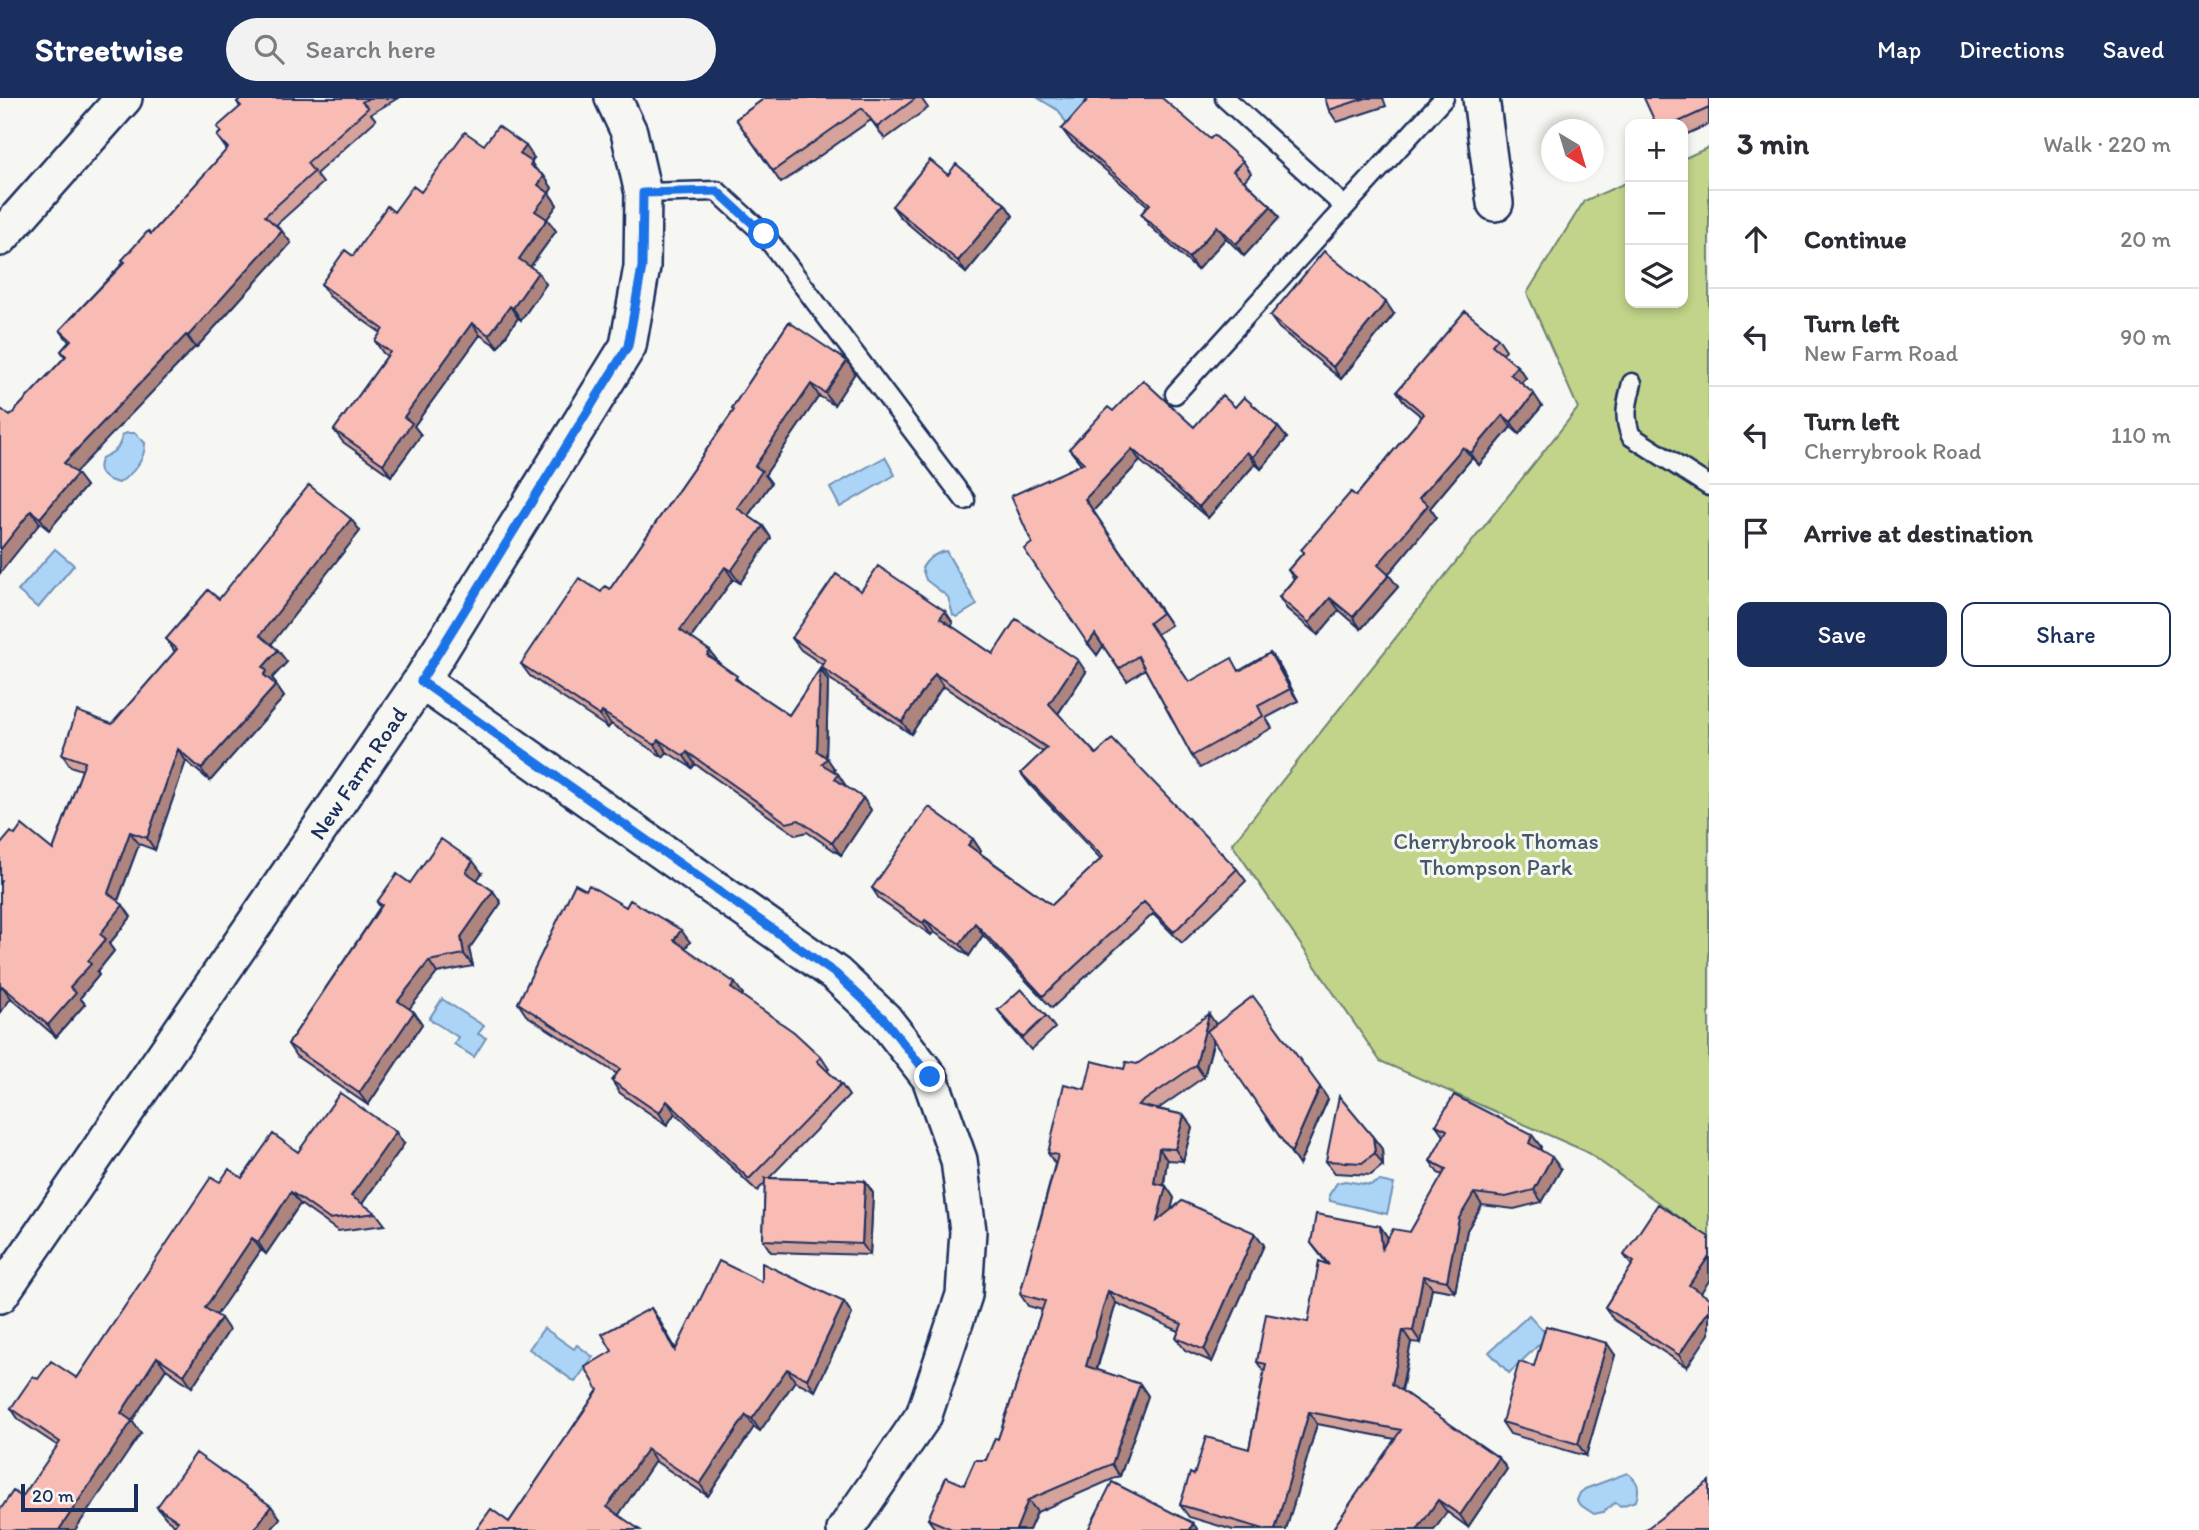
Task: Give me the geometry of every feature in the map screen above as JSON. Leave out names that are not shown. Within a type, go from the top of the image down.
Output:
[{"type":"street","points":[[0,238],[124,98]]},
{"type":"street","name":"New Farm Road","points":[[0,1295],[421,681],[628,346],[642,267],[643,193],[629,132],[613,98]]},
{"type":"street","points":[[1480,98],[1495,203]]},
{"type":"street","points":[[421,681],[836,974],[884,1019],[930,1077],[959,1160],[968,1231],[964,1295],[924,1415],[845,1530]]},
{"type":"lane","points":[[1225,98],[1345,207]]},
{"type":"lane","points":[[1175,394],[1444,98]]},
{"type":"lane","points":[[643,193],[717,191],[764,234],[965,500]]},
{"type":"lane","points":[[1632,383],[1625,410],[1631,436],[1709,486]]},
{"type":"green space","name":"Cherrybrook Thomas Thompson Park","points":[[1709,147],[1709,1238],[1585,1151],[1380,1061],[1232,844],[1578,408],[1527,293],[1584,201],[1625,183],[1625,308],[1688,308],[1688,157]]},
{"type":"water","points":[[1038,98],[1083,98],[1092,107],[1076,124],[1066,123],[1059,111]]},
{"type":"water","points":[[135,433],[145,443],[137,466],[119,483],[102,475],[99,468],[102,458],[115,450],[122,435]]},
{"type":"water","points":[[885,457],[895,475],[840,507],[830,488]]},
{"type":"water","points":[[55,549],[74,565],[38,608],[18,591]]},
{"type":"water","points":[[946,551],[977,605],[957,617],[953,615],[948,597],[926,580],[922,568],[932,557]]},
{"type":"water","points":[[442,999],[484,1026],[478,1034],[486,1038],[474,1057],[454,1044],[458,1037],[429,1019]]},
{"type":"water","points":[[1345,1181],[1370,1185],[1380,1181],[1394,1184],[1387,1214],[1330,1201],[1329,1195],[1337,1183]]},
{"type":"water","points":[[1529,1315],[1548,1336],[1509,1373],[1489,1352]]},
{"type":"water","points":[[544,1328],[574,1349],[577,1345],[593,1357],[575,1382],[529,1349]]},
{"type":"water","points":[[1627,1473],[1638,1485],[1636,1501],[1621,1506],[1615,1503],[1603,1512],[1594,1514],[1579,1504],[1577,1500],[1585,1489]]},
{"type":"building","points":[[241,98],[369,98],[362,102],[368,108],[307,163],[314,172],[265,216],[282,231],[188,336],[186,335],[64,463],[77,474],[40,518],[31,511],[0,550],[0,410],[10,416],[66,356],[61,351],[71,340],[60,330],[125,262],[122,260],[148,231],[151,234],[228,148],[217,136],[221,132],[217,127],[241,106],[237,102]]},
{"type":"building","points":[[765,98],[916,98],[877,127],[862,108],[773,171],[736,119]]},
{"type":"building","points":[[1089,98],[1162,98],[1210,139],[1214,135],[1243,161],[1233,171],[1271,206],[1236,244],[1217,226],[1189,258],[1141,214],[1150,204],[1062,129]]},
{"type":"building","points":[[1325,98],[1366,98],[1329,110]]},
{"type":"building","points":[[1644,98],[1709,98],[1709,108],[1685,119],[1654,119]]},
{"type":"building","points":[[498,126],[526,146],[520,154],[532,162],[530,165],[544,176],[538,185],[549,193],[535,211],[547,219],[519,259],[538,272],[513,308],[510,306],[489,335],[472,323],[404,417],[412,423],[383,464],[334,430],[390,352],[375,341],[383,329],[321,284],[345,250],[353,256],[387,206],[394,212],[413,186],[421,192],[465,132],[484,145]]},
{"type":"building","points":[[930,160],[948,175],[956,164],[1005,204],[958,261],[892,206]]},
{"type":"building","points":[[1324,251],[1386,302],[1333,367],[1270,316]]},
{"type":"building","points":[[1465,311],[1498,338],[1492,345],[1517,366],[1510,374],[1534,394],[1511,422],[1503,415],[1471,453],[1463,447],[1419,498],[1428,505],[1378,565],[1389,575],[1353,617],[1330,598],[1309,623],[1279,597],[1296,577],[1288,570],[1304,552],[1301,550],[1351,492],[1356,496],[1424,414],[1397,391]]},
{"type":"building","points":[[789,322],[847,361],[825,393],[811,384],[755,466],[762,471],[737,508],[763,526],[731,571],[725,567],[680,630],[710,651],[707,655],[737,676],[735,679],[789,715],[820,669],[817,751],[827,758],[822,764],[838,774],[835,779],[863,798],[832,843],[799,820],[787,823],[687,752],[684,756],[659,740],[655,745],[602,712],[600,716],[521,664],[579,578],[601,592],[605,586],[610,589],[734,410],[732,408]]},
{"type":"building","points":[[1143,380],[1194,427],[1222,395],[1235,407],[1244,397],[1278,427],[1253,457],[1247,452],[1199,507],[1132,449],[1085,499],[1162,613],[1149,623],[1189,682],[1232,658],[1239,671],[1270,653],[1290,689],[1258,706],[1263,716],[1192,756],[1138,656],[1119,669],[1095,634],[1088,644],[1024,549],[1032,543],[1011,496],[1084,463],[1069,449],[1108,407],[1113,411]]},
{"type":"building","points":[[309,485],[351,519],[260,635],[278,650],[263,667],[267,671],[264,675],[276,685],[201,769],[178,749],[147,838],[130,832],[108,893],[123,905],[100,934],[106,939],[88,961],[91,964],[70,987],[76,993],[48,1025],[2,986],[0,989],[0,845],[11,832],[15,835],[22,825],[53,850],[85,762],[62,754],[77,711],[112,724],[177,649],[166,639],[208,590],[219,599]]},
{"type":"building","points":[[878,566],[945,611],[940,618],[993,654],[1016,619],[1078,660],[1049,704],[1096,754],[1112,739],[1237,869],[1174,932],[1144,902],[1043,996],[975,923],[960,944],[925,920],[923,923],[872,888],[929,807],[973,839],[968,845],[1052,905],[1103,857],[1021,773],[1047,748],[935,674],[902,722],[821,667],[825,660],[792,638],[836,574],[861,591]]},
{"type":"building","points":[[441,839],[473,861],[466,872],[493,891],[461,937],[464,954],[429,961],[398,1001],[414,1012],[359,1093],[288,1044],[382,905],[377,902],[397,874],[410,883]]},
{"type":"building","points":[[575,884],[586,890],[589,885],[626,907],[630,900],[681,930],[674,940],[735,983],[731,988],[794,1032],[821,1057],[817,1061],[841,1084],[749,1179],[667,1101],[659,1113],[612,1081],[620,1069],[518,1003]]},
{"type":"building","points":[[1021,989],[1046,1016],[1023,1038],[998,1010]]},
{"type":"building","points":[[1253,996],[1320,1087],[1291,1153],[1207,1031]]},
{"type":"building","points":[[1209,1014],[1196,1065],[1138,1105],[1184,1115],[1175,1149],[1159,1148],[1154,1183],[1166,1186],[1157,1221],[1182,1201],[1255,1233],[1204,1350],[1176,1338],[1182,1324],[1108,1291],[1086,1366],[1140,1384],[1112,1464],[1028,1500],[1016,1530],[954,1530],[928,1519],[946,1477],[964,1485],[975,1460],[986,1460],[995,1438],[998,1439],[1045,1301],[1020,1294],[1058,1155],[1048,1153],[1064,1084],[1085,1089],[1092,1061],[1124,1069],[1126,1062],[1137,1064]]},
{"type":"building","points":[[340,1093],[396,1132],[351,1196],[376,1213],[329,1219],[291,1192],[258,1242],[252,1238],[205,1308],[221,1318],[184,1375],[157,1357],[121,1413],[132,1421],[59,1530],[0,1530],[0,1510],[13,1491],[22,1497],[60,1442],[11,1408],[33,1376],[38,1379],[51,1361],[77,1378],[211,1177],[220,1182],[229,1169],[242,1178],[273,1134],[298,1152]]},
{"type":"building","points":[[1454,1095],[1532,1135],[1529,1143],[1552,1157],[1534,1190],[1506,1197],[1474,1193],[1459,1218],[1447,1281],[1423,1276],[1413,1331],[1403,1330],[1392,1384],[1499,1458],[1460,1515],[1438,1500],[1417,1530],[1332,1530],[1401,1430],[1309,1412],[1275,1530],[1180,1505],[1190,1473],[1194,1475],[1206,1437],[1249,1449],[1266,1364],[1257,1362],[1266,1314],[1308,1322],[1319,1261],[1329,1265],[1311,1243],[1316,1214],[1380,1226],[1382,1249],[1393,1229],[1410,1232],[1446,1169],[1430,1161],[1447,1130],[1436,1125]]},
{"type":"building","points":[[1339,1096],[1373,1137],[1375,1153],[1362,1163],[1326,1161]]},
{"type":"building","points":[[765,1178],[865,1181],[862,1244],[763,1240]]},
{"type":"building","points":[[1658,1204],[1709,1237],[1709,1256],[1689,1285],[1709,1298],[1709,1310],[1679,1355],[1605,1307],[1634,1262],[1624,1255]]},
{"type":"building","points":[[719,1261],[762,1282],[762,1263],[844,1302],[807,1379],[787,1369],[752,1419],[746,1415],[700,1484],[647,1449],[607,1507],[640,1530],[476,1530],[491,1509],[509,1522],[598,1390],[585,1367],[612,1351],[602,1334],[651,1308],[675,1351]]},
{"type":"building","points":[[1546,1326],[1607,1343],[1578,1444],[1502,1422],[1519,1362],[1534,1366]]},
{"type":"building","points":[[196,1453],[271,1506],[254,1530],[171,1530],[178,1521],[157,1507]]},
{"type":"building","points":[[1709,1481],[1709,1530],[1645,1530]]},
{"type":"building","points":[[1112,1482],[1193,1523],[1190,1530],[1088,1530]]},
{"type":"route","points":[[764,234],[717,191],[643,193],[642,267],[628,346],[421,681],[836,974],[884,1019],[930,1077]]}]
